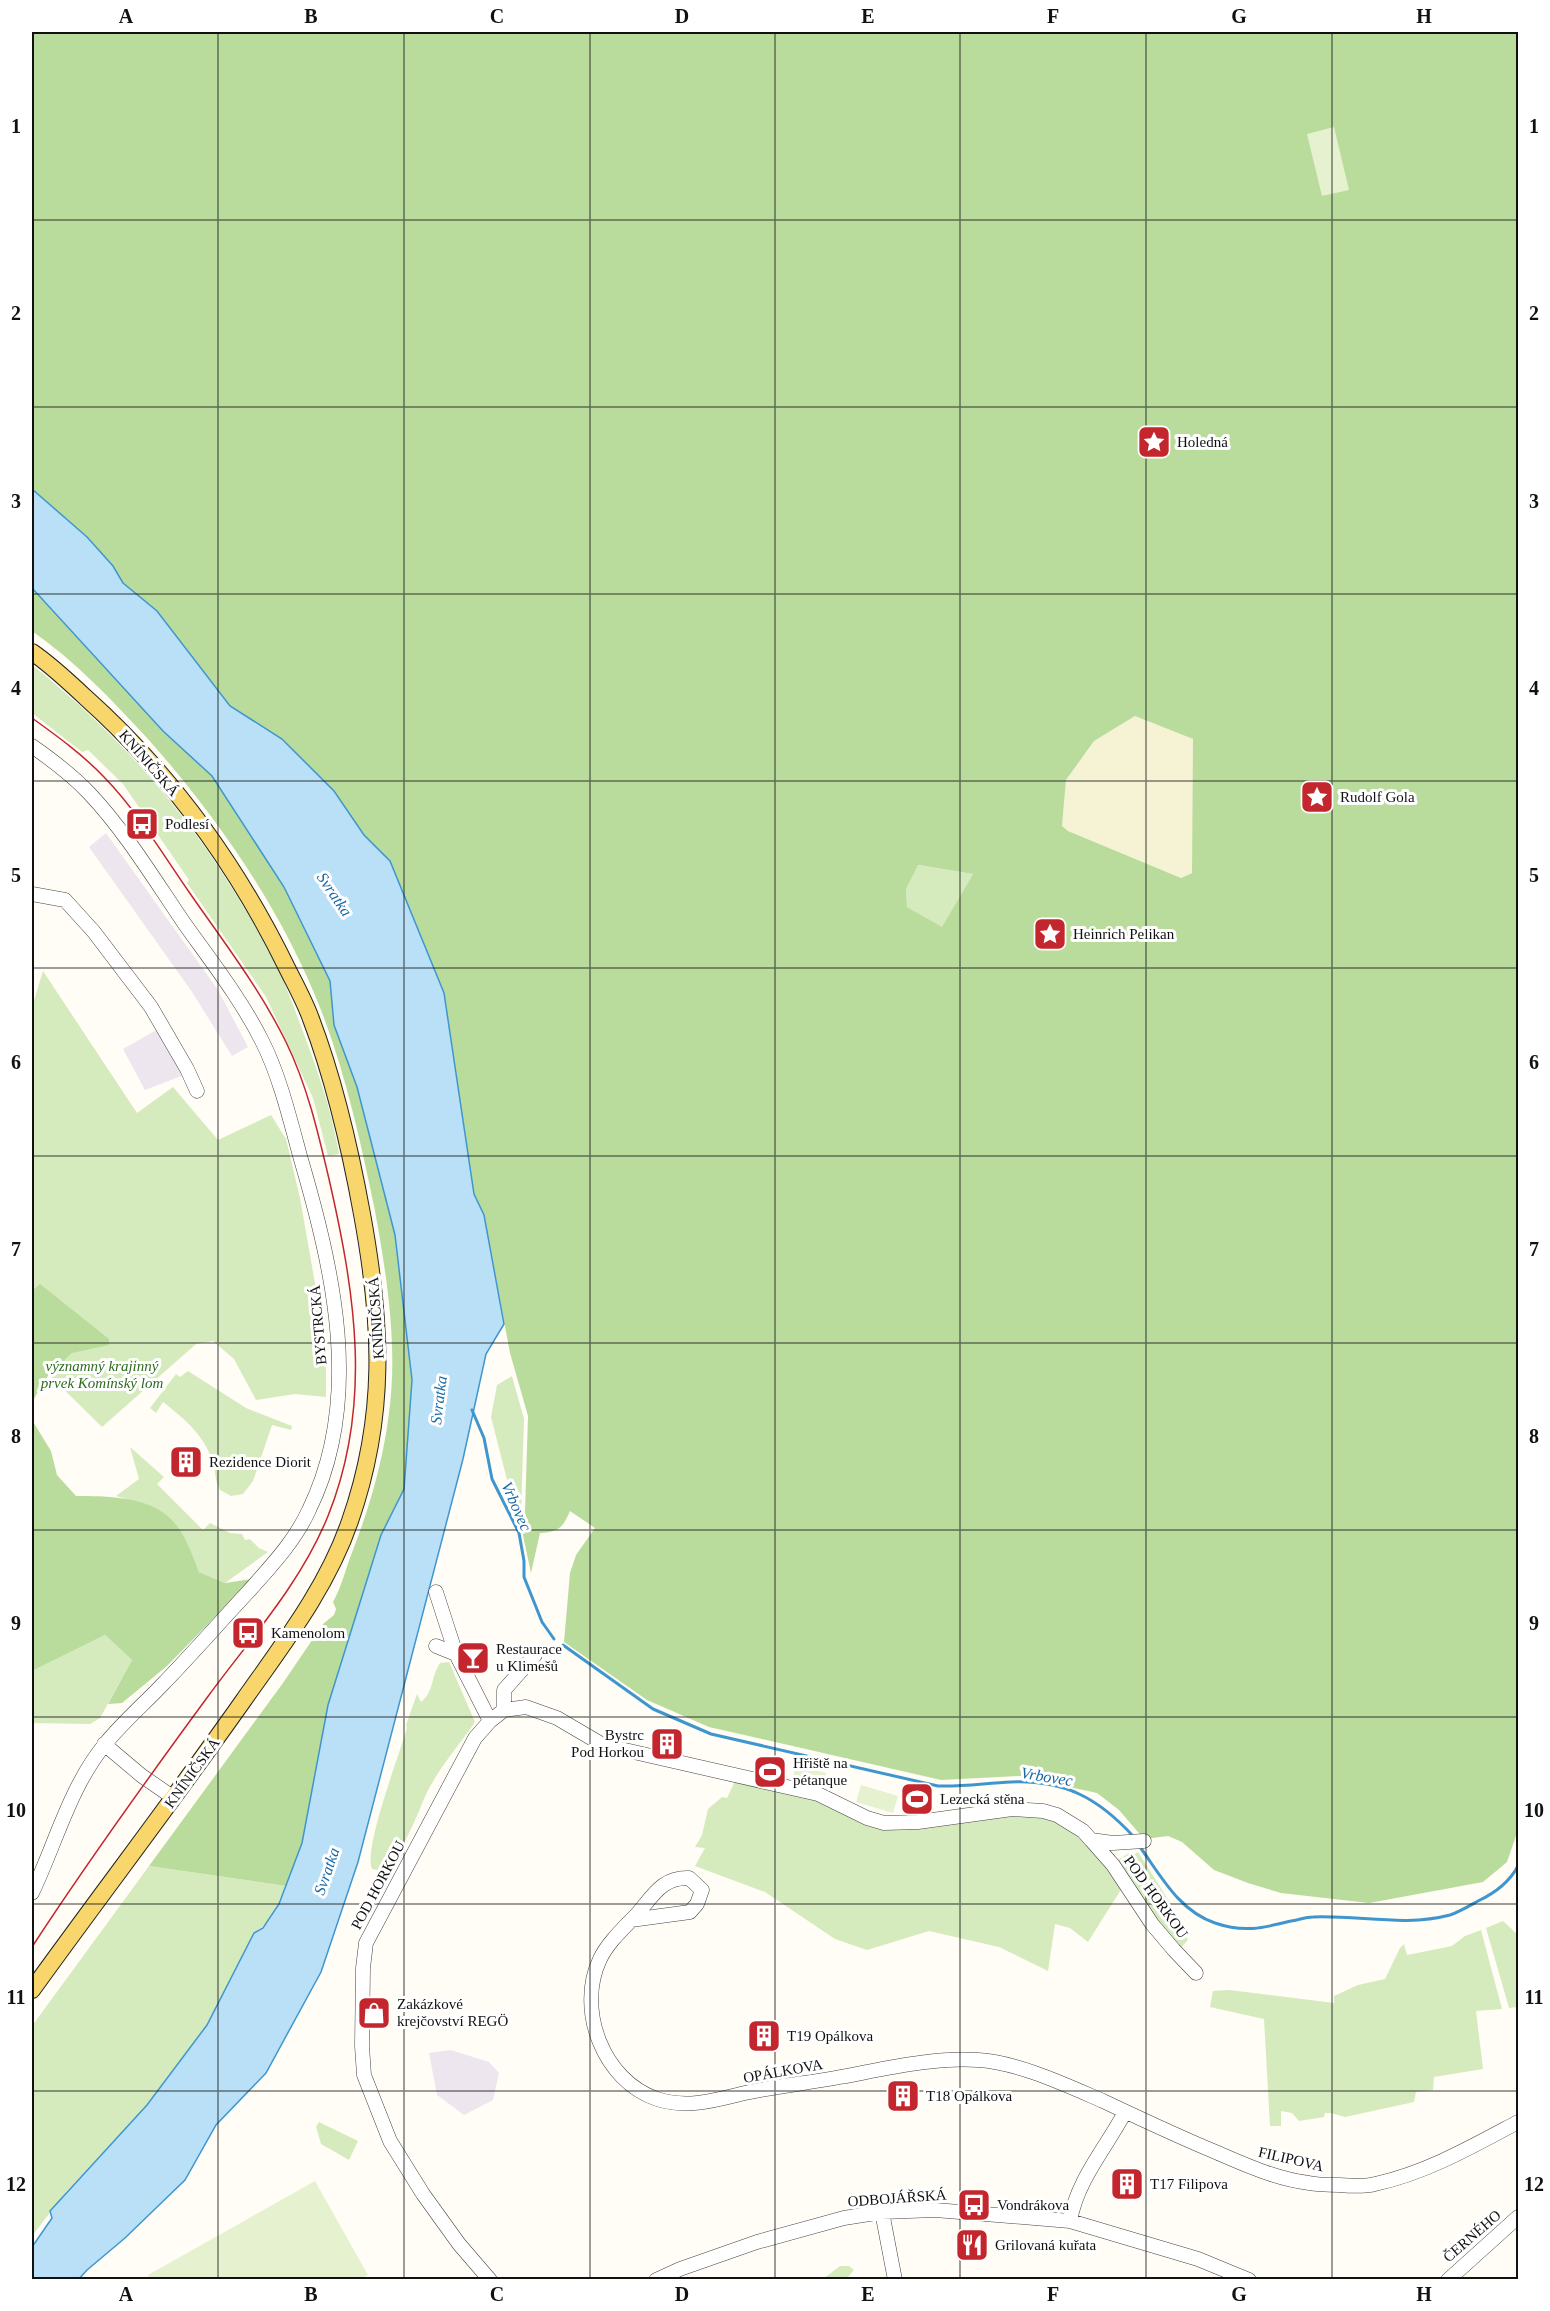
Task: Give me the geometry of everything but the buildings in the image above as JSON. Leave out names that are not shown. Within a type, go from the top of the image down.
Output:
[{"type":"main road","name":"KNÍNIČSKÁ","points":[[32,652],[48,663],[112,720],[171,786],[224,857],[271,935],[310,1015],[337,1098],[357,1183],[372,1268],[379,1355],[376,1412],[366,1470],[349,1524],[325,1578],[288,1639],[32,1990]]},
{"type":"street","name":"BYSTRCKÁ","points":[[32,746],[70,774],[117,826],[236,996],[263,1043],[288,1113],[313,1201],[329,1270],[338,1326],[339,1382],[335,1428],[330,1453],[310,1510],[280,1556],[198,1647],[105,1744],[72,1797],[32,1893]]},
{"type":"street","points":[[32,894],[65,900],[94,932],[151,1007],[197,1091]]},
{"type":"street","points":[[436,1592],[456,1654],[490,1721]]},
{"type":"street","points":[[436,1646],[456,1654]]},
{"type":"street","points":[[504,1710],[504,1690],[535,1655]]},
{"type":"street","name":"POD HORKOU","points":[[490,2280],[459,2244],[423,2194],[390,2141],[364,2075],[361,2006],[366,1943],[475,1737],[504,1710],[526,1707],[557,1718],[603,1745],[818,1794],[867,1818],[884,1823],[918,1822],[1012,1809],[1043,1811],[1057,1815],[1083,1831],[1113,1865],[1152,1924],[1196,1973]]},
{"type":"street","points":[[105,1744],[142,1776],[174,1798]]},
{"type":"street","name":"POD HORKOU","points":[[1091,1840],[1113,1843],[1144,1841]]},
{"type":"street","name":"OPÁLKOVA","points":[[632,1920],[690,1912],[697,1904],[702,1890],[689,1878],[676,1877],[663,1884],[632,1920],[601,1956],[593,1976],[591,2001],[595,2032],[600,2047],[618,2074],[655,2098],[678,2103],[704,2103],[746,2093],[906,2066],[980,2060],[1024,2070],[1069,2086],[1125,2112]]},
{"type":"street","points":[[1070,2222],[1072,2210],[1093,2162],[1125,2112]]},
{"type":"street","name":"FILIPOVA","points":[[1125,2112],[1263,2172],[1309,2183],[1357,2186],[1374,2184],[1417,2172],[1518,2122]]},
{"type":"street","name":"ODBOJÁŘSKÁ","points":[[656,2280],[680,2269],[757,2242],[844,2218],[882,2212],[965,2211],[1070,2222],[1198,2259],[1249,2280]]},
{"type":"street","points":[[882,2212],[895,2280]]},
{"type":"street","name":"ČERNÉHO","points":[[1448,2280],[1518,2217]]},
{"type":"shaded area","points":[[1135,716],[1193,739],[1193,872],[1181,878],[1068,831],[1062,826],[1066,780],[1094,741]]},
{"type":"shaded area","points":[[106,833],[218,990],[248,1047],[232,1056],[192,992],[89,847]]},
{"type":"shaded area","points":[[158,1029],[184,1075],[145,1090],[123,1049]]},
{"type":"shaded area","points":[[451,2050],[489,2062],[499,2073],[493,2100],[464,2115],[437,2095],[429,2053]]},
{"type":"green space","points":[[32,32],[1518,32],[1518,1830],[1507,1862],[1483,1882],[1369,1903],[1281,1893],[1214,1870],[1182,1842],[1168,1836],[1144,1839],[1119,1810],[1097,1793],[1020,1776],[941,1780],[709,1727],[647,1700],[564,1642],[570,1573],[576,1555],[595,1528],[570,1511],[559,1528],[551,1532],[540,1533],[531,1573],[521,1526],[525,1512],[528,1416],[510,1353],[484,1215],[474,1194],[444,993],[390,861],[364,835],[334,791],[282,739],[230,706],[157,611],[123,583],[113,566],[87,537],[32,489]],"holes":[[[1135,716],[1193,739],[1192,873],[1181,878],[1068,831],[1062,826],[1066,780],[1094,741]],[[918,865],[973,874],[942,927],[907,907],[906,889]]]},
{"type":"green space","points":[[1334,127],[1349,190],[1322,196],[1307,134]]},
{"type":"green space","points":[[32,588],[163,731],[212,776],[284,887],[330,981],[334,1025],[357,1087],[395,1235],[412,1380],[404,1489],[381,1535],[328,1705],[302,1843],[286,1886],[149,1866],[283,1683],[323,1624],[334,1615],[336,1609],[333,1602],[375,1483],[389,1413],[392,1337],[384,1261],[375,1211],[338,1059],[321,1010],[288,937],[246,867],[200,801],[148,739],[93,682],[32,631]]},
{"type":"green space","points":[[32,665],[92,717],[147,774],[219,867],[262,936],[283,979],[324,1092],[339,1154],[328,1156],[313,1098],[266,997],[187,883],[189,880],[123,784],[88,750],[82,752],[32,713]]},
{"type":"green space","points":[[917,865],[973,874],[942,928],[907,907],[906,889]]},
{"type":"green space","name":"významný krajinný prvek Komínský lom","points":[[43,971],[137,1113],[173,1087],[218,1140],[271,1115],[286,1139],[300,1198],[326,1346],[326,1397],[295,1394],[256,1400],[234,1359],[213,1341],[196,1344],[102,1427],[41,1367],[32,1291],[32,1007]]},
{"type":"green space","points":[[40,1284],[109,1339],[109,1345],[72,1353],[49,1374],[32,1402],[32,1291]]},
{"type":"green space","points":[[188,1371],[246,1408],[292,1426],[291,1430],[272,1425],[253,1481],[243,1494],[231,1496],[220,1490],[205,1444],[186,1422],[163,1402],[156,1413],[150,1408],[176,1374],[180,1377]]},
{"type":"green space","points":[[512,1376],[524,1419],[521,1514],[516,1515],[491,1417],[497,1385]]},
{"type":"green space","points":[[32,1420],[51,1451],[57,1475],[76,1496],[126,1499],[162,1511],[176,1525],[188,1544],[199,1572],[225,1583],[252,1579],[167,1666],[122,1703],[108,1704],[132,1660],[105,1635],[32,1671]]},
{"type":"green space","points":[[130,1447],[164,1477],[157,1484],[203,1530],[210,1523],[230,1533],[242,1534],[245,1540],[250,1539],[259,1548],[268,1552],[225,1583],[199,1572],[186,1541],[152,1507],[116,1496],[139,1479]]},
{"type":"green space","points":[[105,1635],[132,1660],[100,1718],[90,1724],[32,1723],[32,1671]]},
{"type":"green space","points":[[449,1662],[475,1722],[435,1779],[393,1862],[385,1870],[372,1869],[371,1858],[377,1822],[417,1694],[421,1702],[428,1694],[440,1663]]},
{"type":"green space","points":[[796,1765],[826,1773],[822,1788],[792,1780]]},
{"type":"green space","points":[[735,1781],[802,1796],[869,1823],[898,1830],[1029,1814],[1056,1821],[1080,1836],[1122,1888],[1088,1942],[1070,1928],[1055,1924],[1048,1971],[999,1947],[929,1931],[867,1950],[835,1939],[765,1892],[695,1866],[705,1848],[695,1847],[702,1835],[708,1809],[722,1797],[727,1798]]},
{"type":"green space","points":[[861,1785],[898,1796],[893,1813],[856,1802]]},
{"type":"green space","points":[[1138,1852],[1169,1901],[1188,1940],[1179,1950],[1115,1862],[1129,1853],[1131,1856]]},
{"type":"green space","points":[[149,1866],[286,1886],[270,1918],[254,1933],[207,2025],[147,2105],[66,2192],[32,2236],[32,2026]]},
{"type":"green space","points":[[1503,1921],[1518,1935],[1518,2007],[1509,2008],[1486,1928]]},
{"type":"green space","points":[[1481,1930],[1502,2009],[1476,2011],[1483,2069],[1434,2077],[1433,2090],[1416,2092],[1414,2102],[1345,2117],[1325,2113],[1324,2117],[1299,2121],[1292,2113],[1281,2111],[1281,2126],[1270,2126],[1264,2019],[1210,2007],[1213,1991],[1229,1990],[1334,2003],[1334,1996],[1358,1985],[1385,1979],[1404,1944],[1407,1955],[1452,1946],[1465,1936]]},
{"type":"green space","points":[[319,2122],[358,2141],[349,2160],[321,2144],[316,2127]]},
{"type":"green space","points":[[315,2181],[368,2275],[359,2280],[150,2279],[148,2275]]},
{"type":"green space","points":[[840,2266],[849,2266],[854,2270],[848,2277],[849,2279],[823,2279]]},
{"type":"water","name":"Svratka","points":[[32,489],[87,537],[113,566],[123,583],[157,611],[230,706],[282,739],[334,791],[364,835],[390,861],[444,993],[474,1194],[484,1215],[504,1324],[486,1354],[463,1459],[358,1862],[321,1972],[266,2073],[216,2125],[185,2180],[78,2280],[32,2279],[32,2247],[52,2218],[50,2211],[147,2105],[207,2025],[254,1933],[263,1928],[279,1904],[302,1843],[328,1705],[381,1535],[404,1489],[412,1380],[395,1235],[357,1087],[334,1025],[330,981],[284,887],[212,776],[163,731],[32,588]]},
{"type":"waterway","name":"Vrbovec","points":[[472,1410],[484,1438],[492,1479],[519,1533],[524,1561],[524,1577],[542,1622],[554,1639]]},
{"type":"waterway","name":"Vrbovec","points":[[563,1645],[653,1709],[711,1734],[938,1786],[1011,1782],[1048,1784],[1064,1788],[1093,1802],[1107,1811],[1133,1836]]},
{"type":"waterway","name":"Vrbovec","points":[[1140,1847],[1163,1881],[1191,1910],[1215,1923],[1244,1929],[1310,1917],[1416,1920],[1450,1915],[1496,1891],[1510,1878],[1518,1866]]},
{"type":"tram line","points":[[32,718],[87,761],[127,804],[240,966],[276,1022],[306,1092],[329,1179],[346,1264],[355,1348],[355,1390],[351,1432],[342,1474],[317,1541],[290,1587],[141,1789],[32,1947]]},
{"type":"place","name":"Holedná","points":[[1154,442]]},
{"type":"place","name":"Rudolf Gola","points":[[1317,797]]},
{"type":"place","name":"Podlesí","points":[[142,824]]},
{"type":"place","name":"Heinrich Pelikan","points":[[1050,934]]},
{"type":"place","name":"Rezidence Diorit","points":[[186,1462]]},
{"type":"place","name":"Kamenolom","points":[[248,1633]]},
{"type":"place","name":"Restaurace u Klimešů","points":[[473,1658]]},
{"type":"place","name":"Bystrc Pod Horkou","points":[[667,1744]]},
{"type":"place","name":"Hřiště na pétanque","points":[[770,1772]]},
{"type":"place","name":"Lezecká stěna","points":[[917,1799]]},
{"type":"place","name":"Zakázkové krejčovství REGÖ","points":[[374,2013]]},
{"type":"place","name":"T19 Opálkova","points":[[764,2036]]},
{"type":"place","name":"T18 Opálkova","points":[[903,2096]]},
{"type":"place","name":"T17 Filipova","points":[[1127,2184]]},
{"type":"place","name":"Vondrákova","points":[[974,2205]]},
{"type":"place","name":"Grilovaná kuřata","points":[[972,2245]]}]
